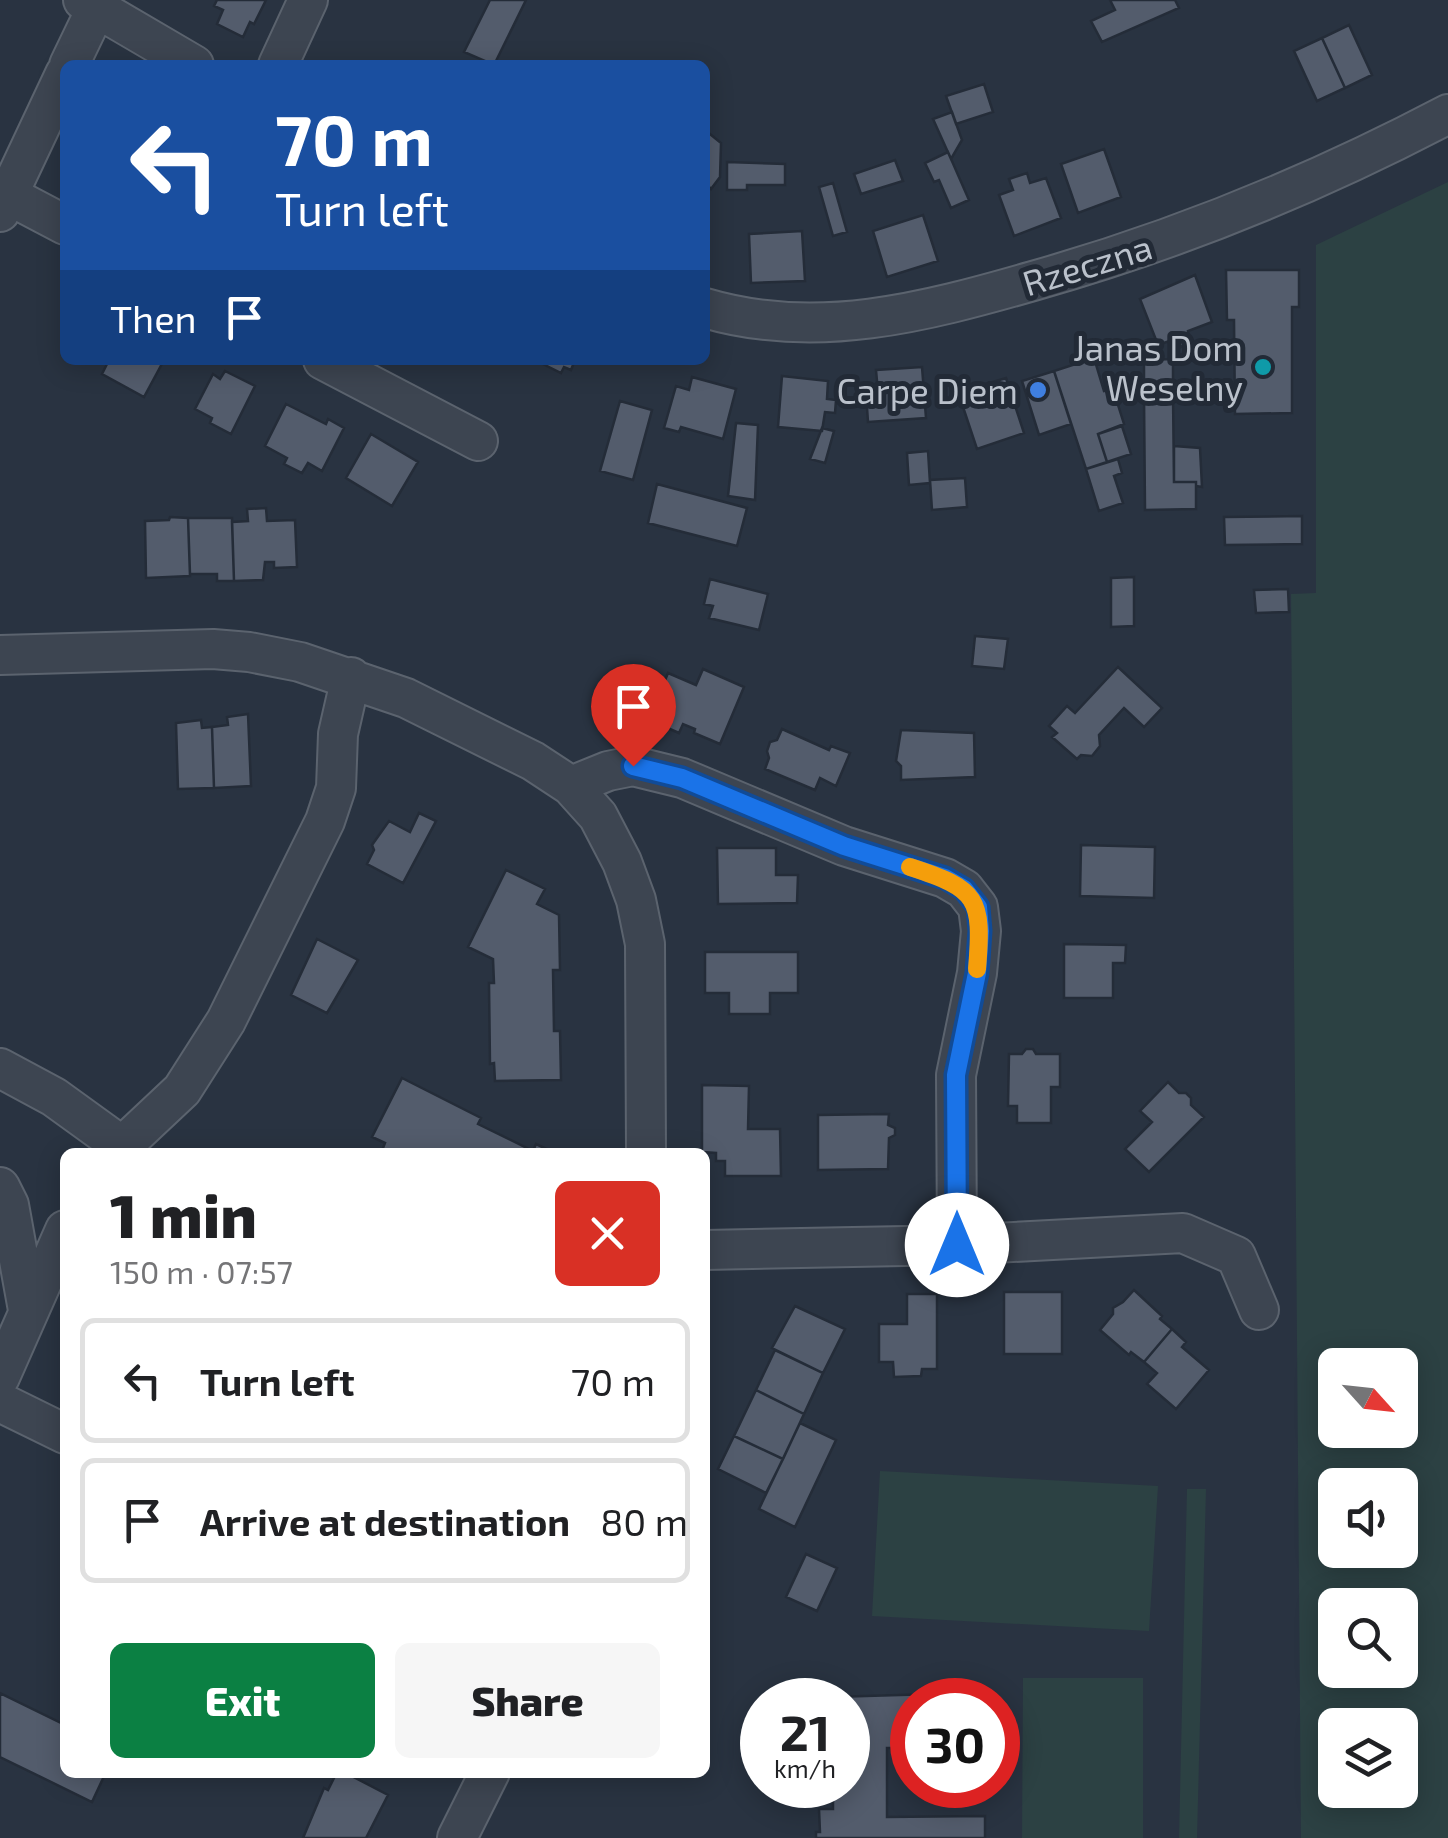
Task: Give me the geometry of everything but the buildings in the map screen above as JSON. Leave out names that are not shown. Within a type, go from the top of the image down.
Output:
[{"type":"street","points":[[280,60],[308,0]]},
{"type":"street","points":[[71,60],[89,5],[185,60]]},
{"type":"street","points":[[60,85],[4,203],[60,223]]},
{"type":"street","name":"Rzeczna","points":[[710,309],[806,323],[848,322],[925,311],[1088,265],[1256,206],[1448,114]]},
{"type":"street","points":[[332,365],[478,441]]},
{"type":"street","points":[[0,655],[213,649],[249,652],[351,676],[424,706],[533,762],[570,786],[598,816],[622,862],[639,914],[645,944],[646,1148]]},
{"type":"street","points":[[125,1148],[182,1090],[226,1021],[325,821],[336,788],[338,734],[351,676]]},
{"type":"street","points":[[570,786],[633,766],[682,778],[844,846],[945,878],[964,889],[978,907],[980,931],[977,973],[956,1075],[957,1245]]},
{"type":"street","points":[[0,1068],[54,1098],[118,1148]]},
{"type":"street","points":[[0,1187],[9,1204],[28,1310]]},
{"type":"street","points":[[710,1250],[957,1245],[1183,1234],[1236,1256],[1259,1310]]},
{"type":"street","points":[[0,1377],[60,1241]]},
{"type":"street","points":[[0,1402],[60,1432]]},
{"type":"street","points":[[457,1838],[487,1778]]},
{"type":"green space","points":[[1448,182],[1448,1838],[1301,1838],[1291,594],[1316,593],[1316,245]]},
{"type":"green space","points":[[880,1471],[1158,1486],[1149,1631],[872,1616]]},
{"type":"green space","points":[[1187,1489],[1206,1489],[1197,1838],[1179,1838]]},
{"type":"green space","points":[[1023,1678],[1143,1678],[1143,1838],[1022,1838]]},
{"type":"slow traffic","points":[[910,867],[945,878],[964,889],[978,907],[977,969]]},
{"type":"place","name":"Janas Dom Weselny","points":[[1263,367]]},
{"type":"place","name":"Carpe Diem","points":[[1038,390]]},
{"type":"route","points":[[633,766],[682,778],[844,846],[945,878],[964,889],[978,907],[977,973],[956,1075],[957,1245]]}]
